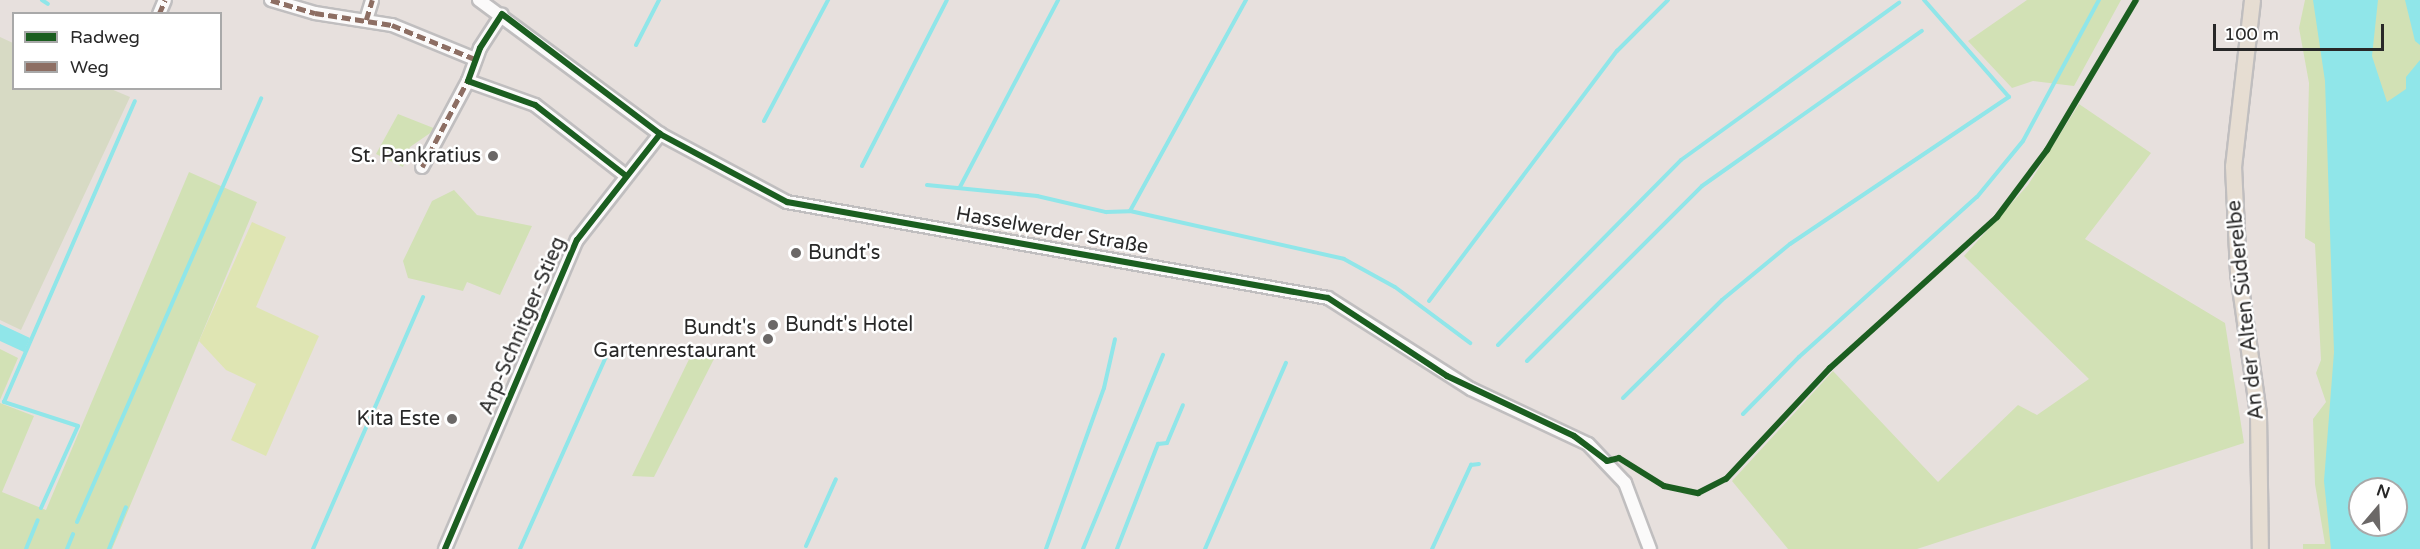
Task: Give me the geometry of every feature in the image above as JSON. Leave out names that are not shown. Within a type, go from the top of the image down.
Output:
[{"type":"main road","name":"An der Alten Süderelbe","points":[[2252,0],[2232,166],[2238,273],[2254,380],[2260,549]]},
{"type":"street","points":[[271,0],[421,33],[475,59]]},
{"type":"street","points":[[366,20],[372,0]]},
{"type":"street","name":"Hasselwerder Straße","points":[[479,0],[502,14],[660,134],[763,191],[807,207],[1328,298],[1471,389],[1588,444],[1625,483],[1650,549]]},
{"type":"street","points":[[422,167],[468,81],[475,59],[502,14]]},
{"type":"street","points":[[468,81],[535,105],[625,176]]},
{"type":"street","name":"Arp-Schnitger-Stieg","points":[[445,549],[570,254],[590,218],[660,134]]},
{"type":"green space","points":[[2027,0],[2121,0],[2074,86],[2033,81],[2012,88],[1968,41]]},
{"type":"green space","points":[[2305,0],[2420,0],[2420,549],[2303,549],[2303,544],[2325,544],[2315,484],[2313,419],[2326,402],[2316,373],[2321,360],[2315,244],[2305,238],[2309,83],[2299,28]]},
{"type":"green space","points":[[0,37],[12,43],[12,90],[113,90],[130,97],[21,330],[0,320]]},
{"type":"green space","points":[[2079,104],[2151,153],[2085,239],[2225,323],[2244,443],[1917,549],[1788,549],[1732,481],[1833,371],[1938,482],[2018,405],[2037,415],[2089,379],[1964,256],[2028,185]]},
{"type":"green space","points":[[398,114],[436,129],[410,147],[403,167],[376,154]]},
{"type":"green space","points":[[189,172],[257,202],[112,549],[0,549],[0,403],[34,416],[2,492],[46,510]]},
{"type":"green space","points":[[454,190],[477,215],[532,226],[500,295],[467,282],[463,291],[408,278],[403,261],[432,201]]},
{"type":"green space","points":[[252,222],[286,237],[256,307],[319,336],[266,456],[231,440],[256,384],[226,370],[199,341]]},
{"type":"green space","points":[[696,345],[715,357],[654,477],[632,476]]},
{"type":"green space","points":[[0,349],[18,358],[0,400]]},
{"type":"water","points":[[2313,0],[2378,0],[2372,56],[2387,102],[2406,89],[2406,77],[2420,60],[2420,549],[2331,549],[2324,481],[2334,352],[2325,81]]},
{"type":"water","points":[[2405,0],[2420,0],[2420,45],[2415,41]]},
{"type":"water","points":[[0,324],[30,338],[24,352],[0,341]]},
{"type":"waterway","points":[[42,0],[48,4]]},
{"type":"waterway","points":[[636,45],[659,0]]},
{"type":"waterway","points":[[764,121],[828,0]]},
{"type":"waterway","points":[[862,166],[947,0]]},
{"type":"waterway","points":[[960,187],[1058,0]]},
{"type":"waterway","points":[[1130,211],[1246,0]]},
{"type":"waterway","points":[[1429,301],[1617,51],[1668,0]]},
{"type":"waterway","points":[[1623,398],[1722,300],[1790,244],[2009,97],[1924,0]]},
{"type":"waterway","points":[[1743,414],[1799,357],[1977,197],[2023,141],[2099,0]]},
{"type":"waterway","points":[[1498,345],[1681,160],[1899,3]]},
{"type":"waterway","points":[[1527,361],[1702,186],[1922,31]]},
{"type":"waterway","points":[[77,522],[261,98]]},
{"type":"waterway","points":[[41,508],[78,426],[4,402],[135,101]]},
{"type":"waterway","points":[[927,185],[1037,196],[1106,212],[1130,211],[1344,259],[1395,287],[1470,343]]},
{"type":"waterway","points":[[313,549],[423,297]]},
{"type":"waterway","points":[[1046,549],[1104,388],[1115,339]]},
{"type":"waterway","points":[[1083,549],[1163,355]]},
{"type":"waterway","points":[[520,549],[606,357]]},
{"type":"waterway","points":[[1205,549],[1286,363]]},
{"type":"waterway","points":[[1117,549],[1158,444],[1167,443],[1183,405]]},
{"type":"waterway","points":[[1432,549],[1471,465],[1479,464]]},
{"type":"waterway","points":[[806,546],[836,479]]},
{"type":"waterway","points":[[109,549],[126,507]]},
{"type":"waterway","points":[[26,549],[38,520]]},
{"type":"waterway","points":[[67,549],[73,534]]},
{"type":"marked path","points":[[160,12],[165,0]]},
{"type":"marked path","points":[[271,0],[315,13],[392,25],[475,59]]},
{"type":"marked path","points":[[366,20],[372,0]]},
{"type":"marked path","points":[[422,167],[469,78]]},
{"type":"cycle path","points":[[625,175],[535,105],[468,81],[480,48],[502,14],[660,134],[787,202],[1328,298],[1447,376],[1574,436],[1607,461],[1619,458],[1664,486],[1698,493],[1726,479],[1830,368],[1997,217],[2047,150],[2136,0]]},
{"type":"cycle path","points":[[445,549],[577,240],[660,134]]},
{"type":"place","name":"St. Pankratius","points":[[493,156]]},
{"type":"place","name":"Bundt's","points":[[796,253]]},
{"type":"place","name":"Bundt's Hotel","points":[[773,325]]},
{"type":"place","name":"Bundt's Gartenrestaurant","points":[[768,339]]},
{"type":"place","name":"Kita Este","points":[[452,419]]}]
